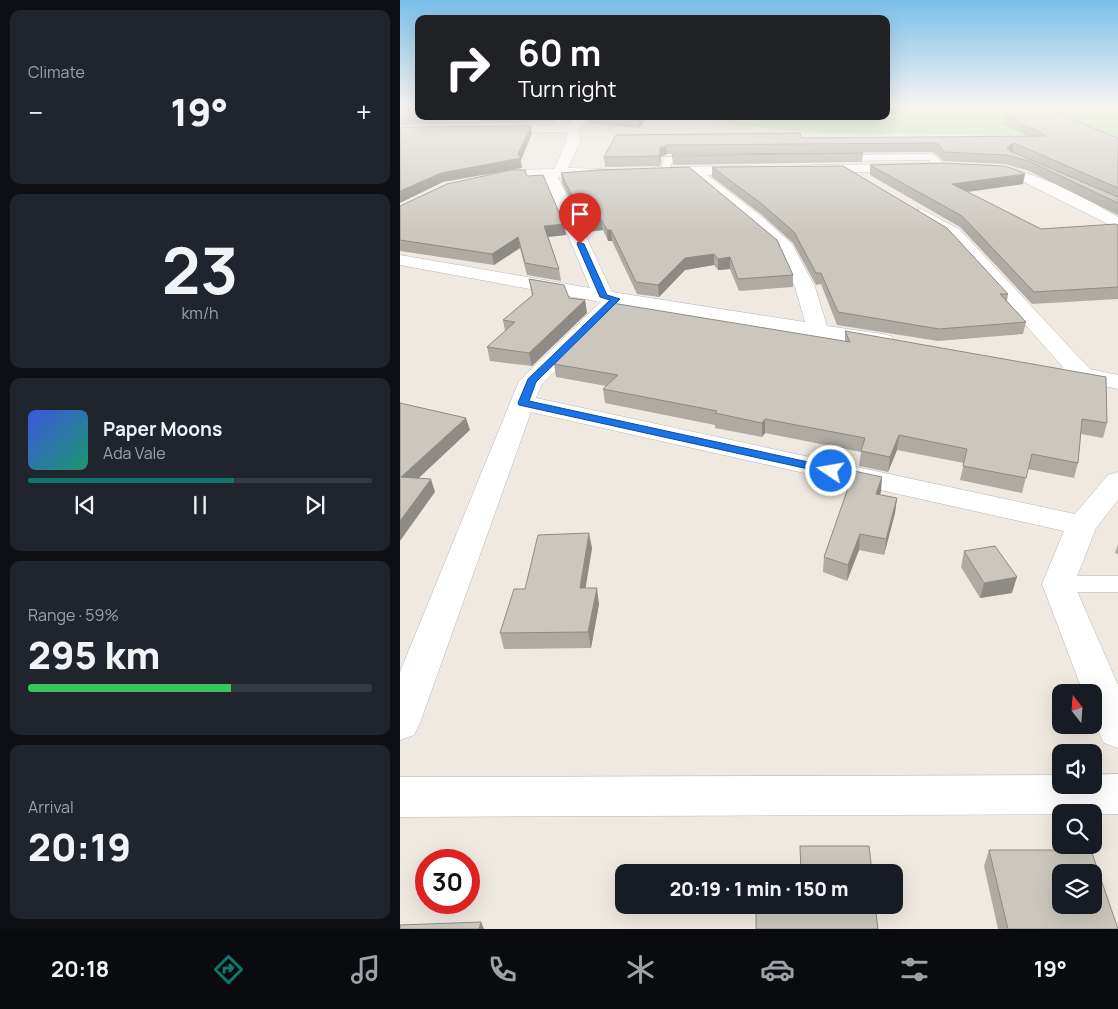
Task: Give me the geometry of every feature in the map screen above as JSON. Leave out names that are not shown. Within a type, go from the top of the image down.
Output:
[{"type":"street","points":[[554,173],[568,149]]},
{"type":"street","points":[[800,169],[959,168]]},
{"type":"street","points":[[847,169],[871,184]]},
{"type":"street","points":[[977,169],[1004,170],[1018,174],[1105,211],[1118,224]]},
{"type":"street","points":[[646,172],[761,170]]},
{"type":"street","points":[[693,171],[755,220],[786,248],[805,288],[818,330]]},
{"type":"street","points":[[472,182],[513,174],[617,172]]},
{"type":"street","points":[[554,173],[610,298]]},
{"type":"street","points":[[904,204],[958,239],[1082,374]]},
{"type":"street","points":[[400,260],[610,298],[906,345]]},
{"type":"street","points":[[400,723],[531,381],[610,298]]},
{"type":"street","points":[[1052,369],[1118,382]]},
{"type":"street","points":[[523,403],[1082,526]]},
{"type":"street","points":[[1118,482],[1082,526],[1058,584],[1118,731]]},
{"type":"street","points":[[400,797],[1118,794]]},
{"type":"lane","points":[[824,158],[932,157],[941,167]]},
{"type":"lane","points":[[666,171],[668,159],[707,159]]},
{"type":"lane","points":[[1018,174],[1034,171]]},
{"type":"lane","points":[[1058,584],[1118,584]]},
{"type":"building","points":[[400,149],[520,149],[518,154],[521,158],[441,173],[400,191]]},
{"type":"building","points":[[608,149],[660,149],[659,156],[604,157]]},
{"type":"building","points":[[942,149],[1009,149],[1118,197],[1118,203],[1029,161],[1006,155],[944,152]]},
{"type":"building","points":[[1029,149],[1118,149],[1118,188]]},
{"type":"building","points":[[863,153],[672,156],[673,154]]},
{"type":"building","points":[[942,163],[1004,166],[1025,174],[952,184],[1041,229],[1118,225],[1118,287],[1034,292],[962,216],[870,165]]},
{"type":"building","points":[[843,166],[947,228],[1008,294],[1000,294],[1026,322],[939,329],[838,312],[821,273],[816,273],[794,232],[762,204],[712,167]]},
{"type":"building","points":[[689,167],[777,240],[793,275],[738,279],[730,257],[718,259],[714,254],[685,258],[658,285],[636,282],[611,230],[607,230],[601,219],[584,221],[561,173]]},
{"type":"building","points":[[511,170],[525,170],[527,176],[543,175],[564,224],[544,226],[559,269],[525,263],[518,237],[492,254],[400,240],[400,206],[447,184]]},
{"type":"building","points":[[529,279],[564,285],[569,298],[585,300],[529,353],[487,347],[515,322],[503,320],[533,295]]},
{"type":"building","points":[[612,303],[850,342],[845,331],[1106,377],[1107,423],[1082,419],[1078,463],[1032,454],[1026,478],[963,466],[967,449],[899,435],[890,457],[861,451],[865,438],[765,419],[762,423],[715,413],[717,411],[603,389],[618,375],[554,364],[561,357],[557,356]]},
{"type":"building","points":[[400,403],[466,418],[401,477],[431,479],[400,521]]},
{"type":"building","points":[[854,471],[882,477],[876,494],[897,498],[886,539],[860,534],[848,565],[824,557]]},
{"type":"building","points":[[589,533],[580,588],[597,588],[588,632],[500,633],[514,589],[525,589],[538,535]]},
{"type":"building","points":[[995,546],[1017,577],[984,583],[964,551]]},
{"type":"building","points":[[800,846],[869,846],[871,864],[801,864]]},
{"type":"building","points":[[989,850],[1052,850],[1052,854],[1092,854],[1096,864],[1052,864],[1052,914],[1102,914],[1102,882],[1118,929],[1008,929]]},
{"type":"building","points":[[756,914],[876,914],[878,929],[756,929]]},
{"type":"building","points":[[481,922],[479,929],[400,929],[400,925]]},
{"type":"route","points":[[580,244],[604,297],[616,299],[531,381],[523,403],[831,471]]}]
